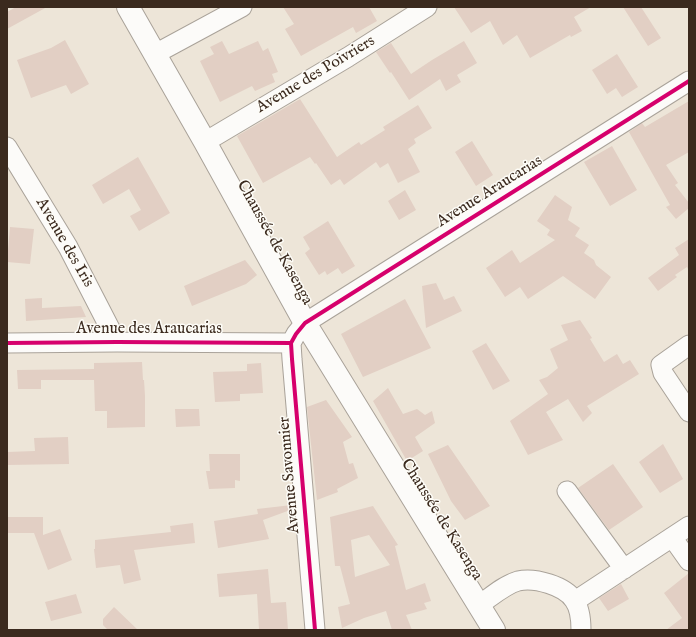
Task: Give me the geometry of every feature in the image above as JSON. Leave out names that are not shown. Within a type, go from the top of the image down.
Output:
[{"type":"main road","name":"Chaussée de Kasenga","points":[[128,7],[205,142],[305,323],[494,630]]},
{"type":"street","points":[[155,54],[242,7]]},
{"type":"street","name":"Avenue des Poivriers","points":[[205,142],[348,58],[427,7]]},
{"type":"street","name":"Avenue Araucarias","points":[[305,323],[689,81]]},
{"type":"street","name":"Avenue des Iris","points":[[7,147],[68,247],[117,342]]},
{"type":"street","points":[[291,343],[305,323]]},
{"type":"street","name":"Avenue des Araucarias","points":[[7,343],[291,343]]},
{"type":"street","name":"Avenue Savonnier","points":[[291,343],[315,630]]},
{"type":"street","points":[[689,345],[661,365],[663,372],[689,412]]},
{"type":"street","points":[[567,491],[624,569]]},
{"type":"street","points":[[575,601],[689,526]]},
{"type":"street","points":[[672,537],[689,561]]},
{"type":"street","points":[[479,605],[506,586],[519,581],[535,581],[556,586],[567,592],[575,601],[580,618],[580,630]]},
{"type":"building","points":[[16,7],[47,7],[7,29],[7,12]]},
{"type":"building","points":[[283,7],[369,7],[377,21],[356,33],[353,27],[301,56],[285,29],[294,24]]},
{"type":"building","points":[[454,7],[591,7],[574,17],[582,31],[571,37],[570,35],[530,58],[517,35],[503,45],[490,21],[471,33]]},
{"type":"building","points":[[623,7],[641,7],[661,38],[648,46]]},
{"type":"building","points":[[65,40],[89,84],[71,94],[66,85],[31,98],[17,60],[51,48]]},
{"type":"building","points":[[222,41],[229,54],[258,41],[263,51],[268,48],[278,72],[272,74],[275,82],[255,91],[252,86],[220,102],[200,61],[214,54],[210,47]]},
{"type":"building","points":[[464,41],[477,63],[457,75],[461,82],[446,91],[440,79],[409,100],[376,52],[391,43],[411,74]]},
{"type":"building","points":[[617,54],[638,87],[622,97],[616,88],[607,94],[592,70]]},
{"type":"building","points":[[300,99],[337,157],[359,142],[361,145],[385,130],[383,127],[418,105],[432,128],[414,139],[416,143],[408,149],[420,172],[398,183],[388,163],[380,168],[376,162],[344,185],[340,179],[331,185],[310,157],[263,183],[237,136]]},
{"type":"building","points":[[689,101],[689,152],[666,165],[678,183],[675,185],[689,203],[689,208],[676,219],[666,207],[670,205],[629,132],[642,123],[645,127]]},
{"type":"building","points":[[472,141],[493,175],[476,186],[455,152]]},
{"type":"building","points":[[612,146],[637,190],[610,206],[584,162]]},
{"type":"building","points":[[138,157],[170,213],[139,231],[130,216],[141,210],[129,189],[103,204],[92,185]]},
{"type":"building","points":[[405,190],[416,210],[399,220],[388,201]]},
{"type":"building","points":[[555,195],[572,207],[568,220],[580,228],[575,236],[589,245],[584,253],[594,260],[596,265],[611,277],[595,299],[563,276],[528,299],[520,287],[505,297],[486,268],[512,250],[520,263],[555,240],[547,235],[550,230],[537,221]]},
{"type":"building","points":[[328,221],[355,266],[342,274],[338,268],[327,275],[325,271],[319,275],[305,253],[310,249],[303,237]]},
{"type":"building","points":[[10,227],[34,229],[30,264],[7,262]]},
{"type":"building","points":[[689,239],[689,271],[687,267],[675,275],[677,277],[658,291],[648,278],[679,255],[675,248]]},
{"type":"building","points":[[245,260],[257,275],[246,284],[192,306],[184,286]]},
{"type":"building","points":[[436,283],[444,300],[454,296],[462,311],[426,328],[422,286]]},
{"type":"building","points":[[42,298],[42,308],[81,306],[86,317],[26,321],[25,299]]},
{"type":"building","points":[[405,299],[431,348],[363,377],[341,334]]},
{"type":"building","points":[[580,320],[592,338],[590,339],[604,362],[617,354],[623,364],[630,360],[639,374],[587,406],[592,413],[583,422],[568,399],[546,412],[563,440],[528,455],[510,421],[548,394],[539,380],[547,377],[558,368],[550,349],[568,340],[561,325]]},
{"type":"building","points":[[486,343],[510,381],[493,390],[472,351]]},
{"type":"building","points":[[142,362],[145,396],[145,427],[107,428],[107,411],[95,411],[94,380],[41,380],[41,389],[18,389],[17,370],[94,369],[94,363]]},
{"type":"building","points":[[261,363],[263,393],[240,394],[240,401],[215,402],[213,372],[247,371],[247,364]]},
{"type":"building","points":[[388,388],[403,414],[417,409],[425,415],[432,411],[435,423],[415,437],[423,451],[407,461],[373,401]]},
{"type":"building","points":[[326,400],[352,437],[343,442],[349,464],[353,463],[358,478],[337,489],[338,492],[317,500],[307,407]]},
{"type":"building","points":[[175,409],[199,409],[200,426],[176,427]]},
{"type":"building","points":[[68,437],[69,464],[7,465],[7,452],[35,451],[34,438]]},
{"type":"building","points":[[663,444],[683,479],[660,493],[639,462]]},
{"type":"building","points":[[448,445],[490,506],[465,520],[451,501],[428,454]]},
{"type":"building","points":[[209,454],[240,454],[240,481],[235,480],[235,488],[209,489],[206,471],[210,471]]},
{"type":"building","points":[[613,464],[643,507],[609,530],[578,488]]},
{"type":"building","points":[[292,505],[293,509],[263,520],[269,539],[218,548],[214,521],[258,514],[257,509]]},
{"type":"building","points":[[373,506],[398,545],[395,546],[406,590],[425,583],[431,601],[424,603],[427,609],[406,615],[412,630],[392,630],[386,611],[364,618],[342,628],[338,607],[350,604],[340,566],[335,566],[330,517]],"holes":[[[369,535],[390,565],[355,577],[351,540]]]},
{"type":"building","points":[[7,517],[43,517],[43,535],[60,529],[72,560],[48,570],[34,533],[7,533]]},
{"type":"building","points":[[193,523],[195,543],[134,550],[141,580],[124,584],[120,565],[96,568],[94,549],[95,540],[171,532],[170,526]]},
{"type":"building","points":[[268,569],[271,603],[286,602],[288,630],[259,630],[257,594],[219,597],[217,574]]},
{"type":"building","points":[[689,573],[689,630],[666,630],[682,618],[664,593]]},
{"type":"building","points":[[621,584],[629,599],[608,611],[599,598]]},
{"type":"building","points":[[76,594],[82,613],[51,621],[45,602]]},
{"type":"building","points":[[114,607],[138,630],[108,630],[103,625],[103,619]]},
{"type":"cycle path","points":[[315,630],[292,359],[291,343],[296,334],[305,323],[689,81]]},
{"type":"cycle path","points":[[7,343],[291,343]]}]
